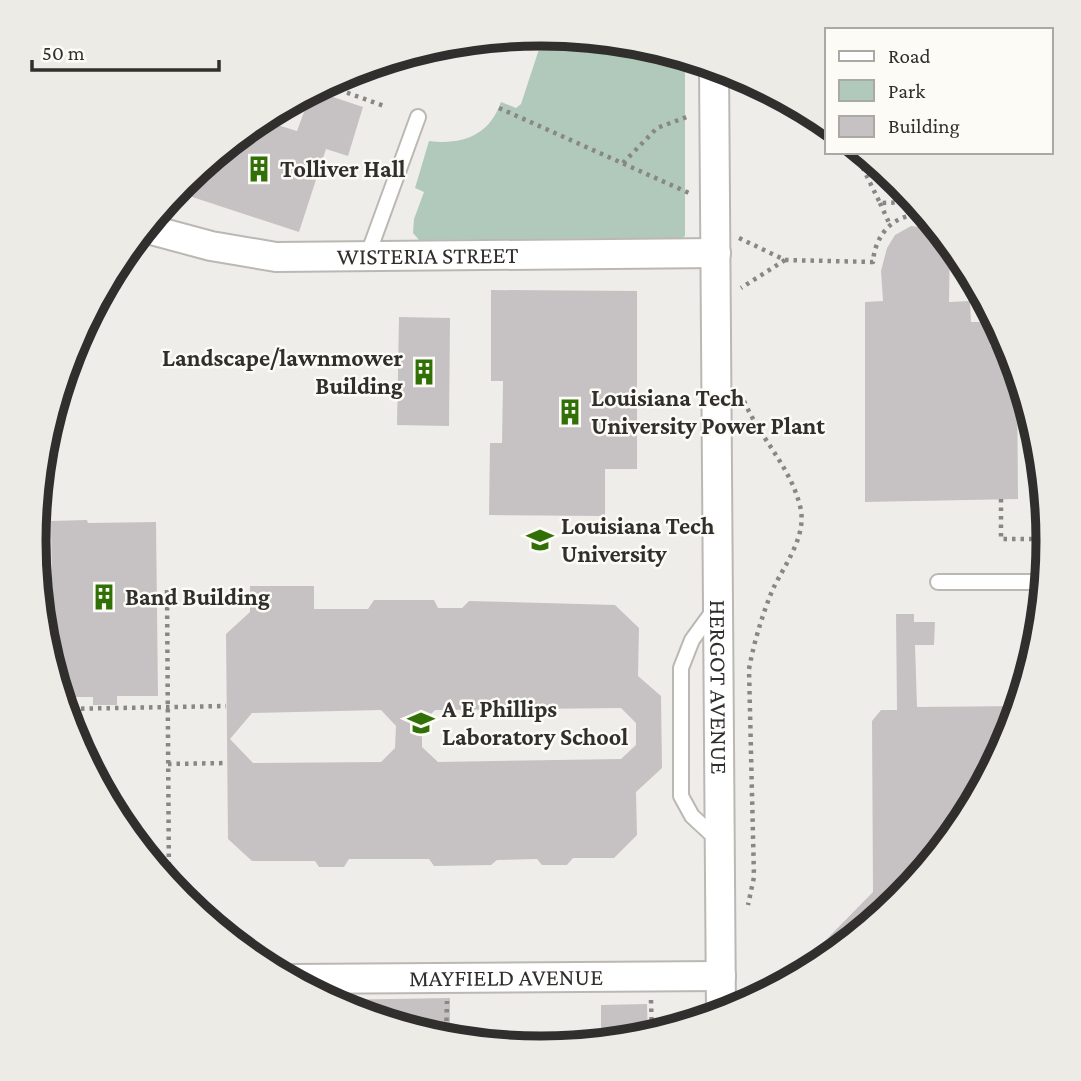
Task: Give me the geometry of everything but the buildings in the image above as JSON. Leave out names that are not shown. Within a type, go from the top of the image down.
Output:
[{"type":"street","name":"HERGOT AVENUE","points":[[715,77],[725,245],[717,606],[721,1001]]},
{"type":"street","name":"WISTERIA STREET","points":[[155,231],[211,246],[276,257],[367,257],[725,245]]},
{"type":"street","name":"MAYFIELD AVENUE","points":[[312,979],[721,976]]},
{"type":"lane","points":[[367,257],[418,117]]},
{"type":"lane","points":[[938,582],[1033,582]]},
{"type":"lane","points":[[717,606],[692,640],[681,668],[681,784],[685,807],[719,841]]},
{"type":"path","points":[[339,89],[384,106]]},
{"type":"path","points":[[734,89],[742,89]]},
{"type":"path","points":[[499,108],[690,194]]},
{"type":"path","points":[[623,163],[657,128],[690,116]]},
{"type":"path","points":[[860,163],[890,225]]},
{"type":"path","points":[[880,203],[902,202]]},
{"type":"path","points":[[725,245],[785,260],[873,262],[878,243],[890,225],[904,216],[915,216]]},
{"type":"path","points":[[735,292],[785,260]]},
{"type":"path","points":[[740,393],[787,471],[800,506],[802,523],[795,546],[772,591],[749,669],[754,877],[747,911]]},
{"type":"path","points":[[1001,499],[1001,539],[1036,540]]},
{"type":"path","points":[[167,590],[169,868]]},
{"type":"path","points":[[75,709],[226,706]]},
{"type":"path","points":[[168,764],[227,763]]},
{"type":"path","points":[[446,1026],[447,993]]},
{"type":"path","points":[[651,1000],[652,1023]]},
{"type":"green space","points":[[540,46],[605,50],[685,67],[685,236],[419,240],[413,233],[414,219],[424,192],[415,188],[429,141],[452,141],[473,136],[489,123],[501,102],[516,108],[521,104]]},
{"type":"place","name":"Tolliver Hall","points":[[259,169]]},
{"type":"place","name":"Landscape/lawnmower Building","points":[[424,372]]},
{"type":"place","name":"Louisiana Tech University Power Plant","points":[[570,412]]},
{"type":"place","name":"Louisiana Tech University","points":[[540,540]]},
{"type":"place","name":"Band Building","points":[[104,597]]},
{"type":"place","name":"A E Phillips Laboratory School","points":[[421,723]]}]
